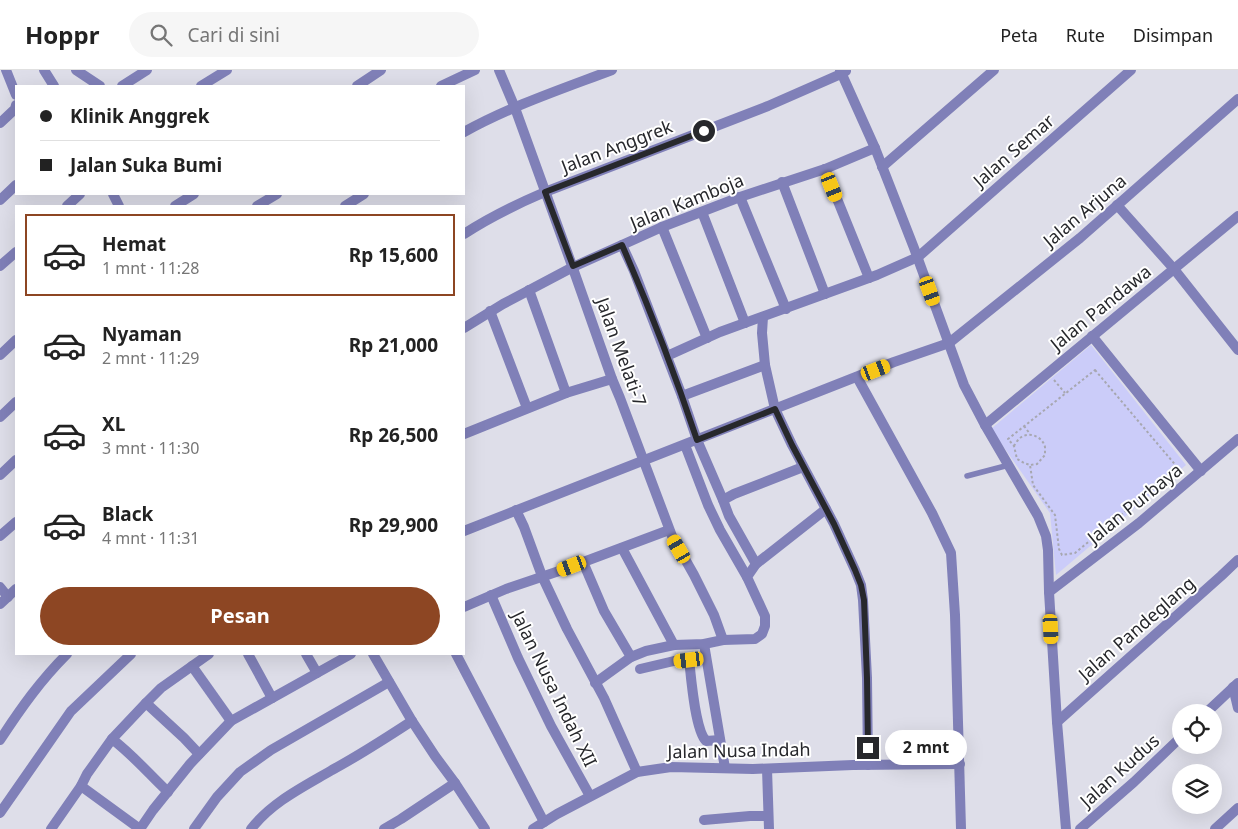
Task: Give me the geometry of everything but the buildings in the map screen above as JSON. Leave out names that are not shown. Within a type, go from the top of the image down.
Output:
[{"type":"street","points":[[6,70],[15,92]]},
{"type":"street","points":[[44,70],[53,85]]},
{"type":"street","points":[[76,70],[98,85]]},
{"type":"street","points":[[124,85],[147,70]]},
{"type":"street","points":[[203,85],[227,70]]},
{"type":"street","points":[[358,85],[381,70]]},
{"type":"street","points":[[443,85],[475,70]]},
{"type":"street","name":"Jalan Melati-7","points":[[499,70],[515,108],[612,379],[672,536],[714,615],[723,640]]},
{"type":"street","points":[[465,131],[477,124],[515,108],[612,70]]},
{"type":"street","points":[[882,167],[994,70]]},
{"type":"street","name":"Jalan Semar","points":[[666,356],[745,323],[869,278],[918,257],[1131,70]]},
{"type":"street","points":[[842,71],[918,257],[964,385],[1038,516],[1046,536],[1057,722],[1066,829]]},
{"type":"street","name":"Jalan Anggrek","points":[[465,233],[508,208],[545,192],[768,106],[842,71]]},
{"type":"street","name":"Jalan Arjuna","points":[[465,531],[857,377],[949,343],[1072,244],[1238,99]]},
{"type":"street","points":[[0,124],[15,108]]},
{"type":"street","name":"Jalan Kamboja","points":[[465,327],[490,311],[573,266],[662,227],[875,148]]},
{"type":"street","points":[[825,168],[869,278]]},
{"type":"street","points":[[782,182],[825,294]]},
{"type":"street","points":[[0,200],[15,186]]},
{"type":"street","points":[[68,205],[79,195]]},
{"type":"street","points":[[177,205],[192,195]]},
{"type":"street","points":[[259,205],[275,195]]},
{"type":"street","points":[[347,205],[362,195]]},
{"type":"street","points":[[740,197],[786,309]]},
{"type":"street","points":[[1118,205],[1235,338],[1238,350]]},
{"type":"street","points":[[702,212],[745,323]]},
{"type":"street","name":"Jalan Pandawa","points":[[985,425],[1238,216]]},
{"type":"street","points":[[662,227],[707,338]]},
{"type":"street","points":[[622,245],[722,500],[756,564]]},
{"type":"street","points":[[0,266],[15,253]]},
{"type":"street","points":[[529,290],[566,393]]},
{"type":"street","points":[[490,311],[527,408]]},
{"type":"street","points":[[763,317],[762,332],[765,365],[775,409],[826,509],[861,585],[864,600],[868,765]]},
{"type":"street","points":[[1092,336],[1201,471]]},
{"type":"street","points":[[0,355],[15,341]]},
{"type":"street","points":[[682,396],[765,365]]},
{"type":"street","points":[[857,377],[944,535],[951,553],[961,829]]},
{"type":"street","points":[[465,434],[566,393],[612,379]]},
{"type":"street","points":[[0,417],[15,403]]},
{"type":"street","name":"Jalan Purbaya","points":[[1049,592],[1139,523],[1238,439]]},
{"type":"street","points":[[595,683],[631,657],[646,651],[674,645],[755,639],[762,634],[765,626],[765,616],[747,577],[708,506],[685,445]]},
{"type":"street","points":[[0,476],[15,461]]},
{"type":"street","points":[[722,500],[803,467]]},
{"type":"street","points":[[747,577],[756,564],[826,509]]},
{"type":"street","points":[[516,510],[542,576],[567,629],[604,698],[638,772]]},
{"type":"street","points":[[0,536],[15,523]]},
{"type":"street","points":[[465,607],[491,595],[670,530]]},
{"type":"street","points":[[622,548],[674,645]]},
{"type":"street","name":"Jalan Pandeglang","points":[[1057,722],[1238,560]]},
{"type":"street","points":[[583,562],[604,611],[631,657]]},
{"type":"street","points":[[0,587],[8,597]]},
{"type":"street","points":[[0,604],[15,589]]},
{"type":"street","name":"Jalan Nusa Indah XII","points":[[491,595],[518,658],[551,726],[590,796]]},
{"type":"street","points":[[704,644],[725,768]]},
{"type":"street","points":[[0,740],[30,695],[66,655]]},
{"type":"street","points":[[0,813],[71,711],[130,655]]},
{"type":"street","points":[[53,828],[112,739],[161,688],[208,655]]},
{"type":"street","points":[[249,655],[272,698]]},
{"type":"street","points":[[307,655],[317,673]]},
{"type":"street","points":[[81,786],[140,829],[198,754],[231,721],[349,655]]},
{"type":"street","points":[[374,655],[412,721],[485,829]]},
{"type":"street","points":[[457,655],[544,822]]},
{"type":"street","points":[[640,668],[706,657]]},
{"type":"street","points":[[689,660],[696,711],[703,738],[706,741],[720,740]]},
{"type":"street","points":[[192,666],[231,721]]},
{"type":"street","points":[[194,829],[217,797],[240,772],[271,750],[388,682]]},
{"type":"street","points":[[1236,685],[1238,708]]},
{"type":"street","points":[[1216,704],[1236,685]]},
{"type":"street","points":[[146,703],[184,738],[198,754]]},
{"type":"street","points":[[251,829],[274,805],[381,742],[412,721]]},
{"type":"street","points":[[112,739],[133,756],[168,792]]},
{"type":"street","name":"Jalan Kudus","points":[[1080,829],[1172,746]]},
{"type":"street","name":"Jalan Nusa Indah","points":[[534,829],[590,796],[638,772],[671,767],[767,769],[960,764]]},
{"type":"street","points":[[767,769],[769,829]]},
{"type":"street","points":[[384,829],[455,783]]},
{"type":"street","points":[[1215,829],[1238,808]]},
{"type":"street","points":[[704,820],[768,816]]},
{"type":"street","points":[[401,819],[407,829]]},
{"type":"lane","points":[[967,476],[1009,465]]},
{"type":"path","points":[[1014,446],[1022,437],[1030,434],[1036,435],[1042,440],[1045,447],[1045,455],[1037,464],[1030,465],[1017,459],[1014,446],[1008,438],[1095,370],[1178,468],[1075,554],[1062,555],[1054,515],[1033,485],[1030,465]]},
{"type":"path","points":[[1048,373],[1066,393]]},
{"type":"path","points":[[1024,426],[1030,434]]},
{"type":"shaded area","points":[[1091,345],[1186,465],[1056,575],[1050,513],[991,429]]},
{"type":"route","points":[[704,131],[545,192],[573,266],[622,245],[634,271],[697,440],[775,409],[834,524],[861,585],[864,600],[868,748]]}]
